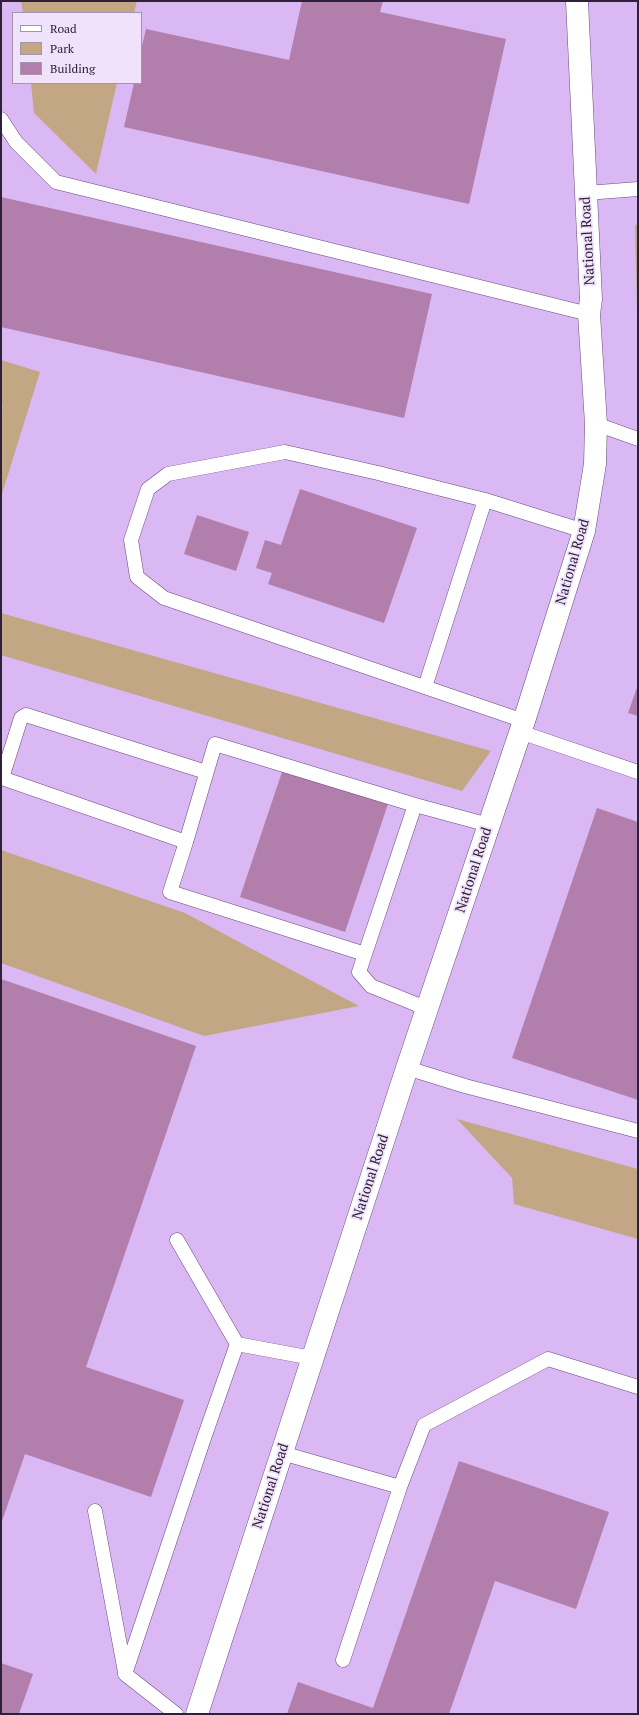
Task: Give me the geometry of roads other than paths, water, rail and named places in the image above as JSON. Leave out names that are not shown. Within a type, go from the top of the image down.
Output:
[{"type":"street","name":"National Road","points":[[197,1714],[407,1068],[522,726],[584,531],[595,464],[596,424],[589,314],[591,299],[577,1]]},
{"type":"lane","points":[[1,118],[16,142],[56,182],[589,314]]},
{"type":"lane","points":[[586,194],[638,189]]},
{"type":"lane","points":[[596,424],[638,438]]},
{"type":"lane","points":[[584,531],[485,500],[378,473],[285,452],[168,474],[148,489],[131,540],[137,577],[164,598],[425,687],[638,772]]},
{"type":"lane","points":[[425,687],[485,500]]},
{"type":"lane","points":[[186,842],[2,778],[21,718],[26,715],[206,772]]},
{"type":"lane","points":[[365,954],[170,892],[215,744],[415,805],[489,825]]},
{"type":"lane","points":[[415,805],[359,972],[371,986],[428,1009]]},
{"type":"lane","points":[[407,1068],[472,1088],[638,1131]]},
{"type":"lane","points":[[125,1674],[201,1445],[237,1344],[178,1240]]},
{"type":"lane","points":[[237,1344],[312,1358]]},
{"type":"lane","points":[[343,1660],[400,1487],[424,1425],[548,1359],[638,1387]]},
{"type":"lane","points":[[282,1452],[400,1487]]},
{"type":"lane","points":[[95,1511],[125,1674],[176,1714]]}]
